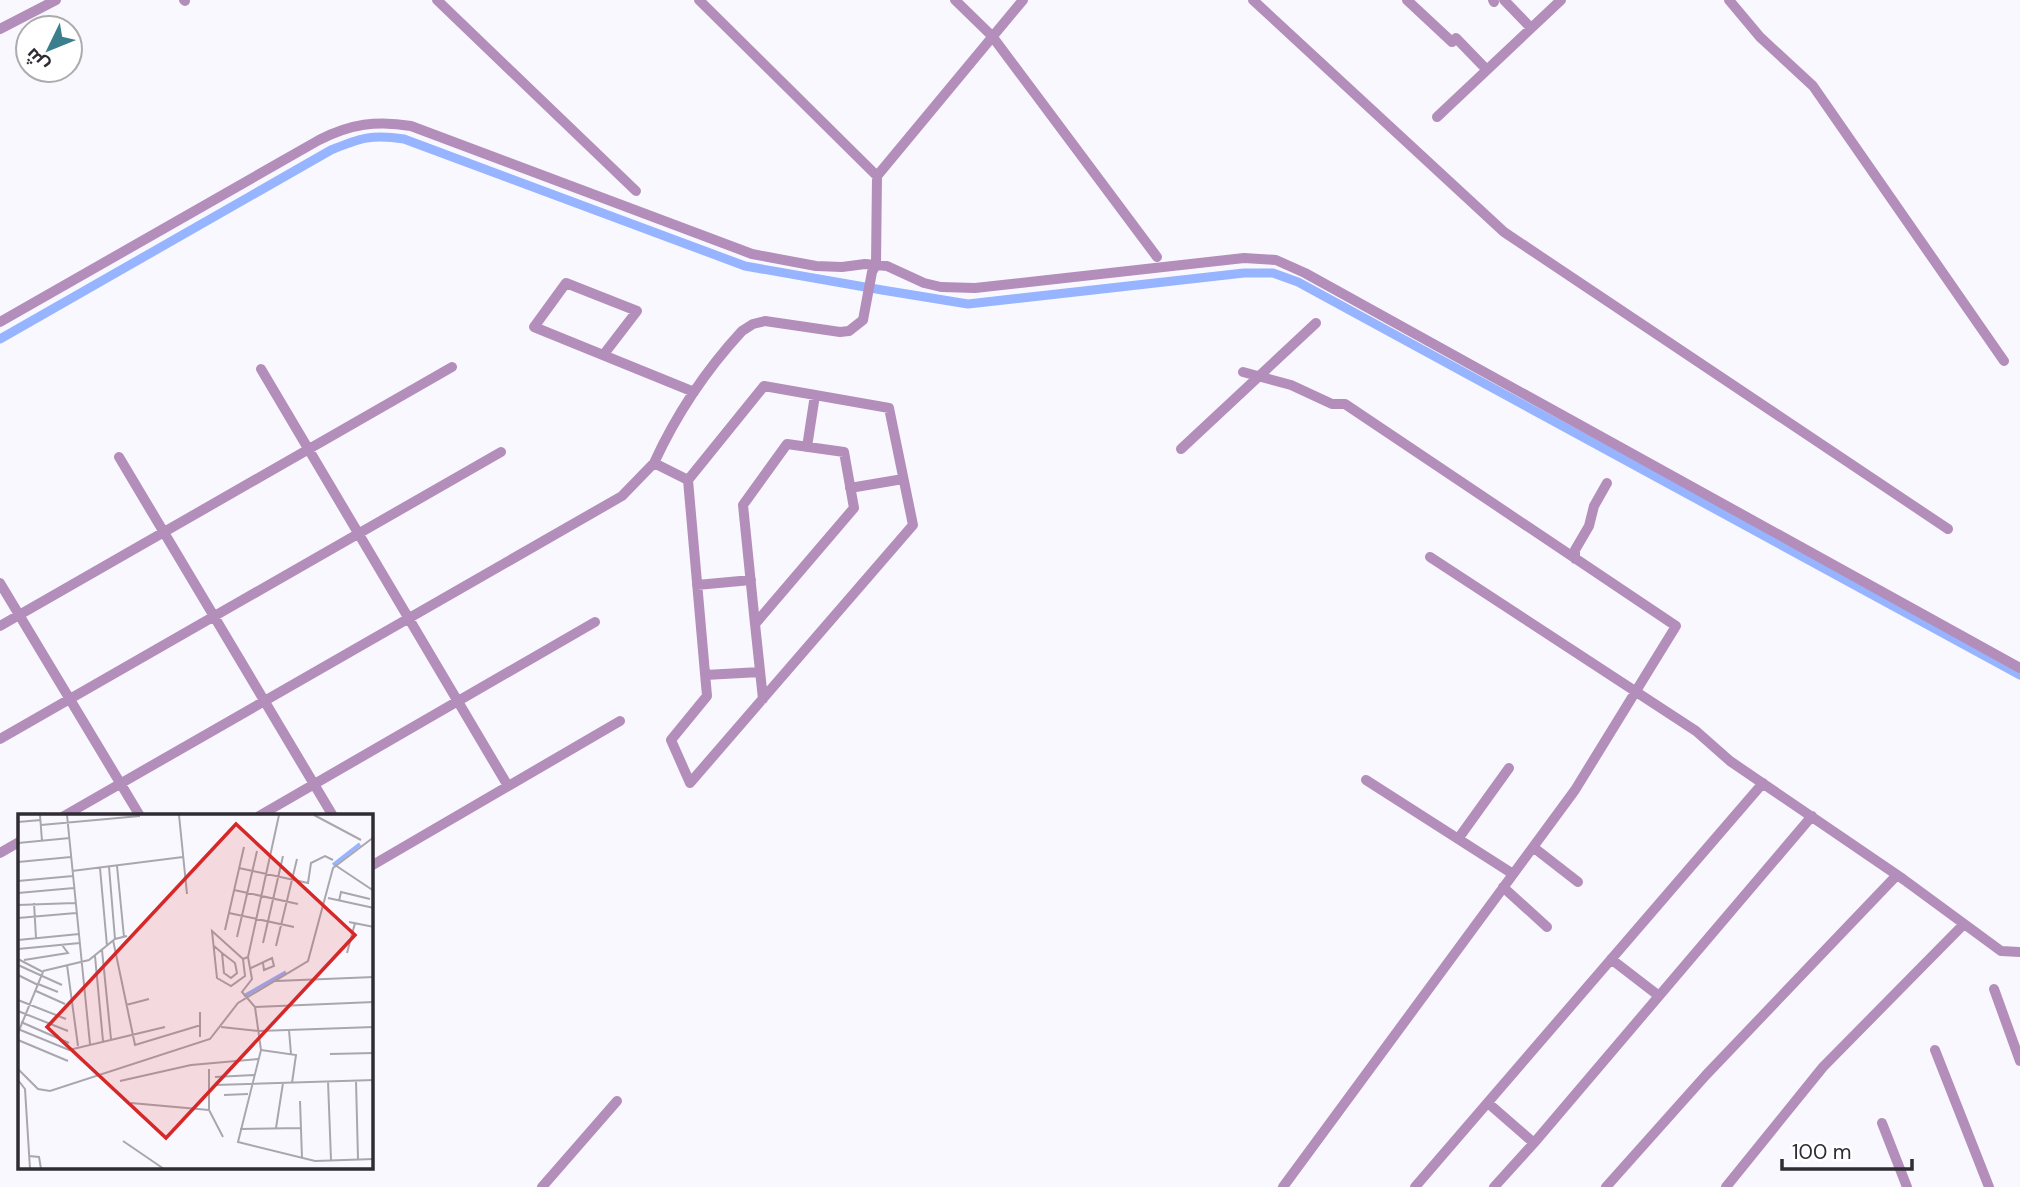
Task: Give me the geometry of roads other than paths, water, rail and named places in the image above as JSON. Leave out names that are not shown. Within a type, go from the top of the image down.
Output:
[{"type":"street","points":[[0,30],[56,0]]},
{"type":"street","points":[[437,0],[636,191]]},
{"type":"street","points":[[699,0],[877,176]]},
{"type":"street","points":[[955,0],[992,36],[1157,257]]},
{"type":"street","points":[[68,814],[622,496],[654,463],[694,392],[733,341],[753,324],[777,321],[840,332],[857,326],[863,320],[874,269],[877,176],[1023,0]]},
{"type":"street","points":[[1253,0],[1504,232],[1948,529]]},
{"type":"street","points":[[1407,0],[1487,70]]},
{"type":"street","points":[[1437,117],[1561,0]]},
{"type":"street","points":[[1729,0],[1760,37],[1813,86],[2004,361]]},
{"type":"street","points":[[1497,1],[1531,28]]},
{"type":"street","points":[[0,322],[319,140],[352,126],[372,122],[411,126],[752,254],[816,266],[865,264],[874,269],[887,266],[924,283],[958,288],[1244,258],[1268,259],[1291,266],[2020,668]]},
{"type":"street","points":[[604,354],[637,311],[566,283],[534,327],[694,392]]},
{"type":"street","points":[[1181,449],[1316,323]]},
{"type":"street","points":[[0,626],[452,367]]},
{"type":"street","points":[[261,369],[508,786]]},
{"type":"street","points":[[1243,372],[1291,386],[1332,404],[1345,404],[1676,626],[1575,790],[1283,1187]]},
{"type":"street","points":[[764,386],[889,408],[903,479],[913,525],[690,783],[671,740],[707,696],[688,480],[764,386]]},
{"type":"street","points":[[807,447],[815,395]]},
{"type":"street","points":[[755,624],[854,508],[844,452],[787,444],[743,505],[755,624],[763,699]]},
{"type":"street","points":[[0,739],[501,452]]},
{"type":"street","points":[[119,457],[332,814]]},
{"type":"street","points":[[654,463],[688,480]]},
{"type":"street","points":[[850,488],[903,479]]},
{"type":"street","points":[[1575,559],[1575,550],[1589,526],[1594,506],[1606,483]]},
{"type":"street","points":[[1430,557],[1696,731],[1730,761],[1897,875],[2001,951],[2020,952]]},
{"type":"street","points":[[697,585],[751,580]]},
{"type":"street","points":[[0,583],[139,814]]},
{"type":"street","points":[[262,814],[595,622]]},
{"type":"street","points":[[705,676],[760,672]]},
{"type":"street","points":[[373,865],[620,721]]},
{"type":"street","points":[[1458,839],[1509,768]]},
{"type":"street","points":[[1366,780],[1513,874]]},
{"type":"street","points":[[1416,1187],[1763,783]]},
{"type":"street","points":[[1494,1187],[1812,817]]},
{"type":"street","points":[[0,853],[18,843]]},
{"type":"street","points":[[1533,847],[1578,882]]},
{"type":"street","points":[[1606,1187],[1715,1066],[1897,875]]},
{"type":"street","points":[[1503,887],[1547,927]]},
{"type":"street","points":[[1726,1187],[1823,1068],[1964,924]]},
{"type":"street","points":[[1611,959],[1659,996]]},
{"type":"street","points":[[1994,989],[2020,1061]]},
{"type":"street","points":[[1935,1050],[1989,1187]]},
{"type":"street","points":[[541,1187],[617,1101]]},
{"type":"street","points":[[1488,1103],[1534,1143]]},
{"type":"street","points":[[1882,1122],[1907,1187]]},
{"type":"waterway","points":[[0,339],[331,150],[374,137],[404,139],[745,266],[968,304],[1244,273],[1273,273],[1298,282],[2020,675]]}]
